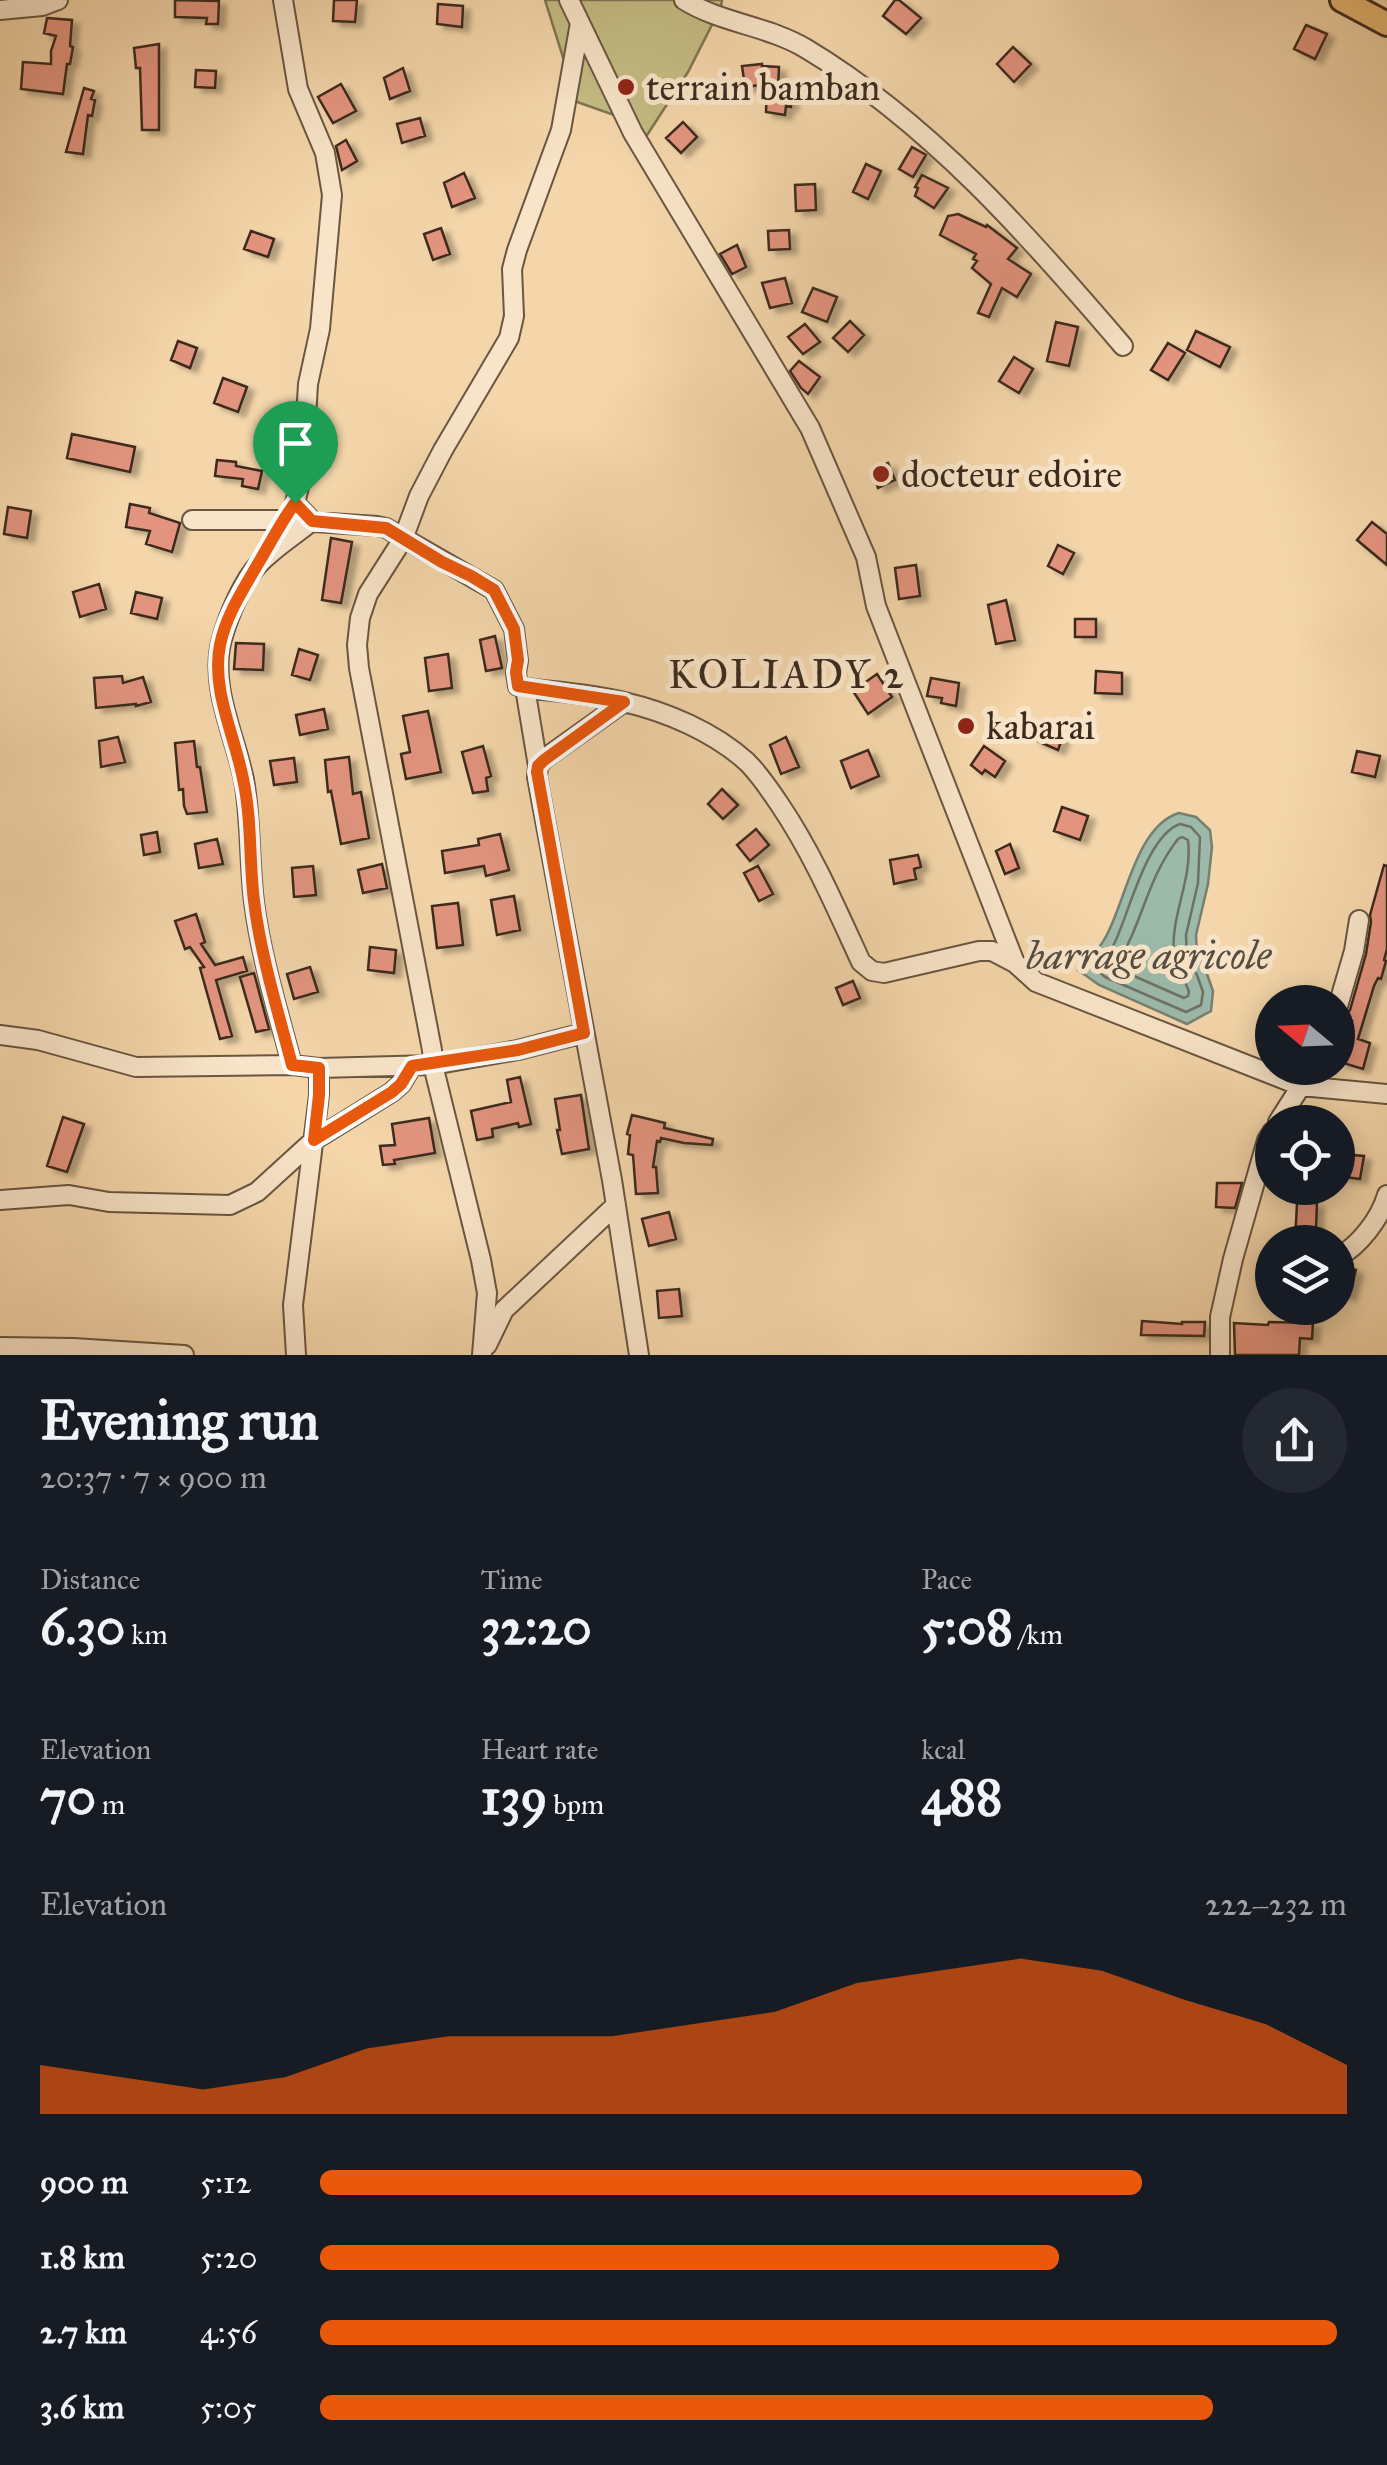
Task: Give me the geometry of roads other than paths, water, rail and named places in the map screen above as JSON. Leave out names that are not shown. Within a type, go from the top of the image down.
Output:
[{"type":"main road","points":[[1342,0],[1387,24]]},
{"type":"street","points":[[283,0],[298,88],[325,153],[332,196],[320,329],[308,384],[304,471],[295,503],[240,594],[220,642],[220,680],[249,812],[254,903],[292,1065]]},
{"type":"street","points":[[569,0],[633,134],[810,428],[866,557],[876,606],[1015,964]]},
{"type":"street","points":[[684,0],[702,11],[801,46],[911,123],[1044,253],[1123,346]]},
{"type":"street","points":[[0,10],[48,2]]},
{"type":"street","points":[[482,1355],[487,1293],[432,1065],[357,645],[362,608],[403,540],[442,450],[509,338],[514,316],[512,270],[561,130],[580,23]]},
{"type":"street","points":[[572,72],[598,60]]},
{"type":"street","points":[[295,503],[312,521]]},
{"type":"street","points":[[192,520],[312,521],[386,528],[494,590],[514,629],[518,686],[624,702],[702,731],[749,764],[804,841],[861,962],[872,971],[992,951],[1036,982],[1301,1086],[1387,1094]]},
{"type":"street","points":[[258,565],[312,521]]},
{"type":"street","points":[[525,688],[537,777],[640,1355]]},
{"type":"street","points":[[538,766],[624,702]]},
{"type":"street","points":[[1344,985],[1359,920]]},
{"type":"street","points":[[0,1035],[38,1040],[136,1066],[319,1068],[432,1065],[518,1050],[584,1033]]},
{"type":"street","points":[[0,1200],[69,1195],[108,1202],[230,1205],[257,1192],[314,1140],[392,1092],[412,1066]]},
{"type":"street","points":[[296,1355],[293,1304],[319,1068]]},
{"type":"street","points":[[1289,1105],[1301,1086]]},
{"type":"street","points":[[1220,1355],[1220,1318],[1255,1183]]},
{"type":"street","points":[[1355,1246],[1383,1207],[1387,1195]]},
{"type":"street","points":[[482,1355],[504,1310],[616,1204]]},
{"type":"street","points":[[0,1347],[184,1355]]},
{"type":"water","name":"barrage agricole","points":[[1179,813],[1196,817],[1210,830],[1212,847],[1196,935],[1197,954],[1213,991],[1211,1011],[1187,1024],[1099,985],[1078,970],[1104,940],[1141,850],[1164,821]]},
{"type":"place","name":"terrain bamban","points":[[626,87]]},
{"type":"place","name":"docteur edoire","points":[[881,474]]},
{"type":"place","name":"kabarai","points":[[966,726]]},
{"type":"district","name":"KOLIADY 2","points":[[787,674]]}]
